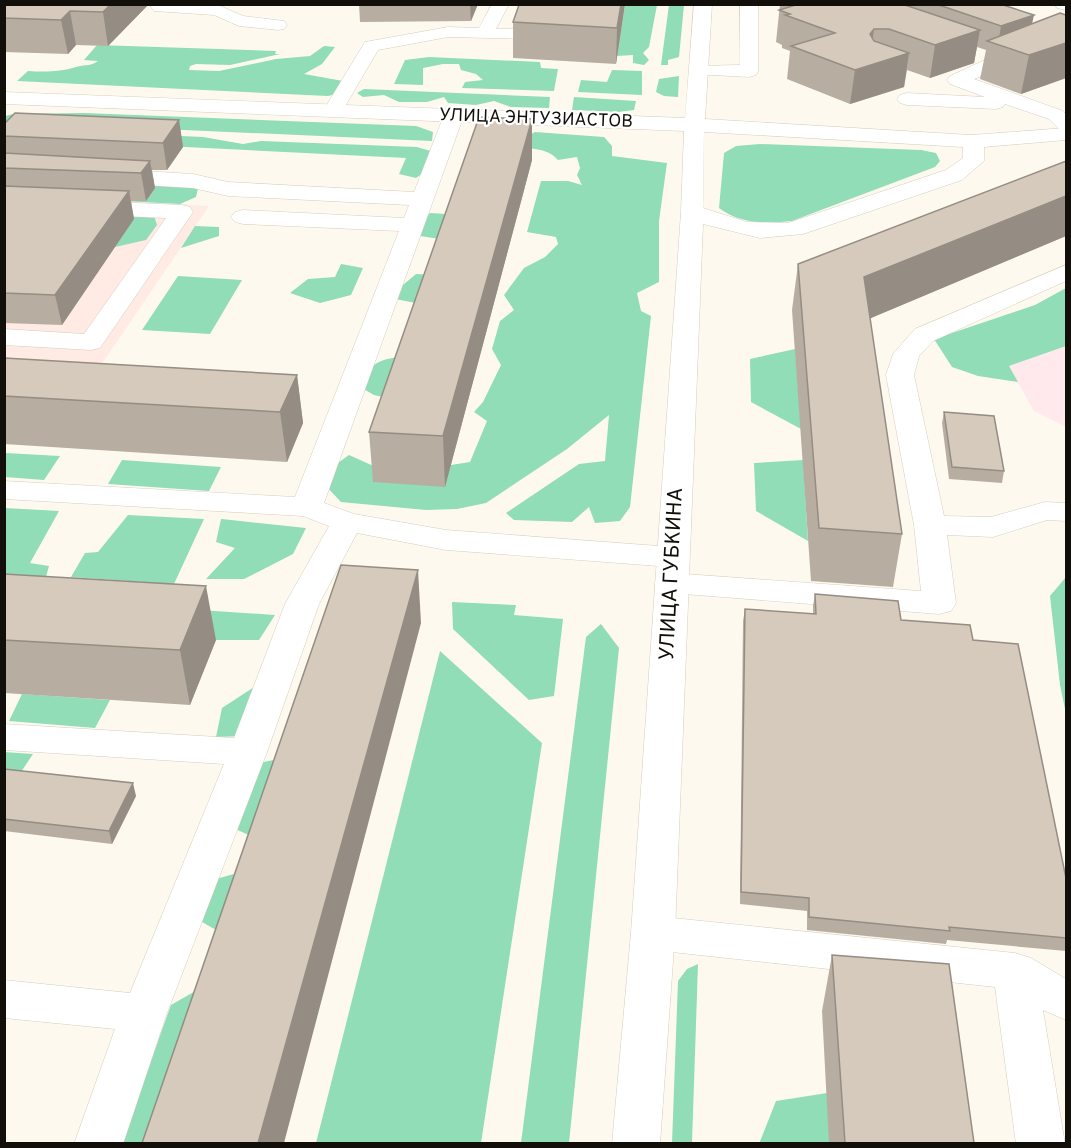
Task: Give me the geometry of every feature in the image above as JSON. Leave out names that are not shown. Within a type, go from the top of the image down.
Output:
[{"type":"main road","points":[[162,4],[160,7],[221,7],[239,21],[278,25]]},
{"type":"main road","points":[[485,33],[501,4]]},
{"type":"main road","points":[[333,111],[371,46],[448,32],[523,35],[538,4]]},
{"type":"main road","name":"УЛИЦА ГУБКИНА","points":[[636,1143],[652,933],[692,212],[694,125],[700,70],[703,4]]},
{"type":"main road","points":[[700,70],[749,71],[749,4]]},
{"type":"main road","points":[[1066,36],[996,62],[957,80],[1056,115],[1066,125]]},
{"type":"main road","points":[[976,55],[996,62]]},
{"type":"main road","points":[[908,90],[974,104],[1019,103]]},
{"type":"main road","name":"УЛИЦА ЭНТУЗИАСТОВ","points":[[4,98],[694,125],[971,141],[1066,134]]},
{"type":"main road","points":[[307,507],[411,225],[445,145],[454,115]]},
{"type":"main road","points":[[692,212],[744,230],[780,233],[803,228],[954,175],[973,161],[975,150],[971,141]]},
{"type":"main road","points":[[87,175],[193,181],[228,189],[422,199]]},
{"type":"main road","points":[[4,204],[182,212],[91,342],[4,337]]},
{"type":"main road","points":[[243,217],[411,225]]},
{"type":"main road","points":[[4,490],[307,507],[347,522],[446,540],[939,603],[930,525],[900,375],[906,354],[924,335],[1066,272]]},
{"type":"main road","points":[[930,525],[993,527],[1045,511],[1066,512]]},
{"type":"main road","points":[[98,1143],[144,1013],[248,752],[302,603],[347,522]]},
{"type":"main road","points":[[4,737],[248,752]]},
{"type":"main road","points":[[652,933],[1015,971],[1066,1002]]},
{"type":"main road","points":[[1015,971],[1041,1143]]},
{"type":"main road","points":[[4,999],[144,1013]]},
{"type":"shaded area","points":[[4,195],[209,206],[87,386],[5,381]]},
{"type":"shaded area","points":[[1066,327],[1066,427],[1034,411],[1004,358]]},
{"type":"green space","points":[[625,5],[657,5],[649,47],[643,53],[649,60],[644,65],[633,63],[633,55],[617,56]]},
{"type":"green space","points":[[669,5],[684,5],[679,57],[668,60],[668,65],[661,65]]},
{"type":"green space","points":[[97,45],[276,51],[275,54],[280,54],[230,65],[196,64],[190,66],[189,70],[219,71],[276,59],[310,56],[324,46],[335,47],[322,64],[304,74],[343,81],[336,94],[328,96],[17,81],[28,71],[58,71],[95,63],[98,61],[84,60]]},
{"type":"green space","points":[[429,57],[540,62],[541,68],[558,69],[554,91],[462,88],[465,82],[483,80],[476,74],[461,70],[459,64],[423,68],[423,85],[394,84],[405,60]]},
{"type":"green space","points":[[612,70],[642,71],[642,95],[578,92],[581,80],[607,82]]},
{"type":"green space","points":[[679,76],[678,97],[664,96],[656,92],[659,79]]},
{"type":"green space","points":[[364,89],[550,97],[549,108],[511,107],[494,101],[476,105],[448,103],[444,97],[427,102],[399,102],[384,95],[363,97],[357,93]]},
{"type":"green space","points":[[574,97],[636,101],[634,110],[618,112],[572,110]]},
{"type":"green space","points":[[84,113],[416,126],[433,132],[432,141],[5,122],[5,116],[13,114]]},
{"type":"green space","points":[[5,128],[203,137],[243,144],[261,141],[417,147],[434,152],[426,171],[416,178],[399,174],[406,158],[5,138]]},
{"type":"green space","points":[[535,132],[604,137],[612,146],[612,156],[667,163],[659,221],[659,282],[637,293],[641,311],[651,316],[630,507],[620,521],[595,523],[589,507],[572,522],[514,520],[506,513],[579,464],[605,461],[609,415],[567,449],[486,503],[457,509],[426,510],[341,502],[325,485],[335,465],[349,455],[378,468],[470,462],[487,421],[474,412],[483,402],[501,365],[492,349],[500,321],[514,310],[504,295],[524,268],[545,257],[558,244],[556,237],[527,232],[541,181],[568,181],[582,185],[577,175],[580,168],[577,157],[558,160],[548,152],[515,142]]},
{"type":"green space","points":[[760,144],[921,150],[936,153],[940,161],[935,167],[792,221],[754,222],[736,217],[719,208],[724,153],[736,146]]},
{"type":"green space","points":[[4,175],[199,184],[196,197],[180,204],[5,195]]},
{"type":"green space","points":[[430,213],[461,215],[453,241],[420,236],[420,222]]},
{"type":"green space","points":[[85,216],[154,216],[157,225],[146,240],[115,247]]},
{"type":"green space","points":[[195,226],[219,227],[219,236],[181,248]]},
{"type":"green space","points":[[341,264],[363,268],[351,295],[320,303],[290,293],[308,279],[335,277]]},
{"type":"green space","points":[[416,274],[441,275],[431,306],[395,299],[403,285]]},
{"type":"green space","points":[[178,276],[242,280],[210,334],[142,330]]},
{"type":"green space","points":[[1066,288],[1066,346],[1009,366],[1018,382],[978,376],[952,367],[934,339],[1035,305]]},
{"type":"green space","points":[[795,349],[801,429],[751,402],[750,359]]},
{"type":"green space","points":[[415,356],[400,401],[374,395],[360,387],[369,370],[380,361]]},
{"type":"green space","points":[[4,453],[60,456],[44,480],[5,477]]},
{"type":"green space","points":[[122,460],[221,467],[209,491],[108,484]]},
{"type":"green space","points":[[803,460],[808,541],[756,511],[754,463]]},
{"type":"green space","points":[[5,508],[59,511],[30,563],[49,566],[46,577],[5,575]]},
{"type":"green space","points":[[128,515],[204,519],[174,584],[71,577],[85,553],[98,552]]},
{"type":"green space","points":[[221,519],[306,528],[293,554],[244,579],[206,579],[235,548],[216,542]]},
{"type":"green space","points":[[1066,577],[1066,714],[1060,685],[1050,596]]},
{"type":"green space","points":[[4,597],[275,615],[259,640],[216,640]]},
{"type":"green space","points":[[452,602],[516,605],[514,615],[563,619],[554,696],[529,700],[453,629]]},
{"type":"green space","points":[[601,624],[619,648],[569,1143],[521,1143],[586,637]]},
{"type":"green space","points":[[440,651],[542,743],[481,1143],[316,1143]]},
{"type":"green space","points":[[257,685],[244,736],[216,737],[222,708]]},
{"type":"green space","points":[[22,694],[110,700],[95,728],[9,721]]},
{"type":"green space","points":[[4,752],[33,754],[21,772],[5,772]]},
{"type":"green space","points":[[303,754],[273,846],[233,828],[254,764]]},
{"type":"green space","points":[[266,865],[241,944],[202,922],[216,879]]},
{"type":"green space","points":[[698,964],[692,1143],[672,1143],[678,981],[687,969]]},
{"type":"green space","points":[[232,970],[176,1143],[121,1144],[171,1005]]},
{"type":"green space","points":[[827,1093],[830,1143],[759,1144],[776,1101]]},
{"type":"building","points":[[4,4],[111,4],[103,12],[70,11],[61,20],[4,18]]},
{"type":"building","points":[[621,4],[617,28],[513,22],[519,5]]},
{"type":"building","points":[[799,4],[902,4],[980,30],[935,45],[889,29],[874,29],[870,34],[874,41],[909,53],[855,70],[791,46],[835,33],[785,15],[790,14],[779,10]]},
{"type":"building","points":[[936,4],[1000,4],[1034,15],[1001,26]]},
{"type":"building","points":[[1060,13],[1066,15],[1066,43],[1029,55],[987,41]]},
{"type":"building","points":[[15,113],[179,120],[163,143],[4,136],[4,124]]},
{"type":"building","points":[[479,117],[532,119],[443,436],[369,432]]},
{"type":"building","points":[[4,153],[150,161],[141,173],[4,168]]},
{"type":"building","points":[[1066,161],[1066,196],[864,277],[902,534],[819,528],[798,264]]},
{"type":"building","points":[[4,186],[129,191],[55,295],[4,293]]},
{"type":"building","points":[[4,358],[297,375],[280,412],[4,396]]},
{"type":"building","points":[[944,412],[994,416],[1004,471],[952,467]]},
{"type":"building","points":[[341,565],[418,570],[258,1143],[142,1143]]},
{"type":"building","points":[[4,574],[206,586],[180,650],[4,640]]},
{"type":"building","points":[[815,594],[898,601],[901,620],[970,625],[973,640],[1018,644],[1066,878],[1066,938],[949,927],[950,931],[809,917],[809,898],[741,892],[745,609],[816,614]]},
{"type":"building","points":[[4,769],[133,783],[109,831],[4,819]]},
{"type":"building","points":[[832,955],[949,964],[974,1143],[845,1143]]}]
